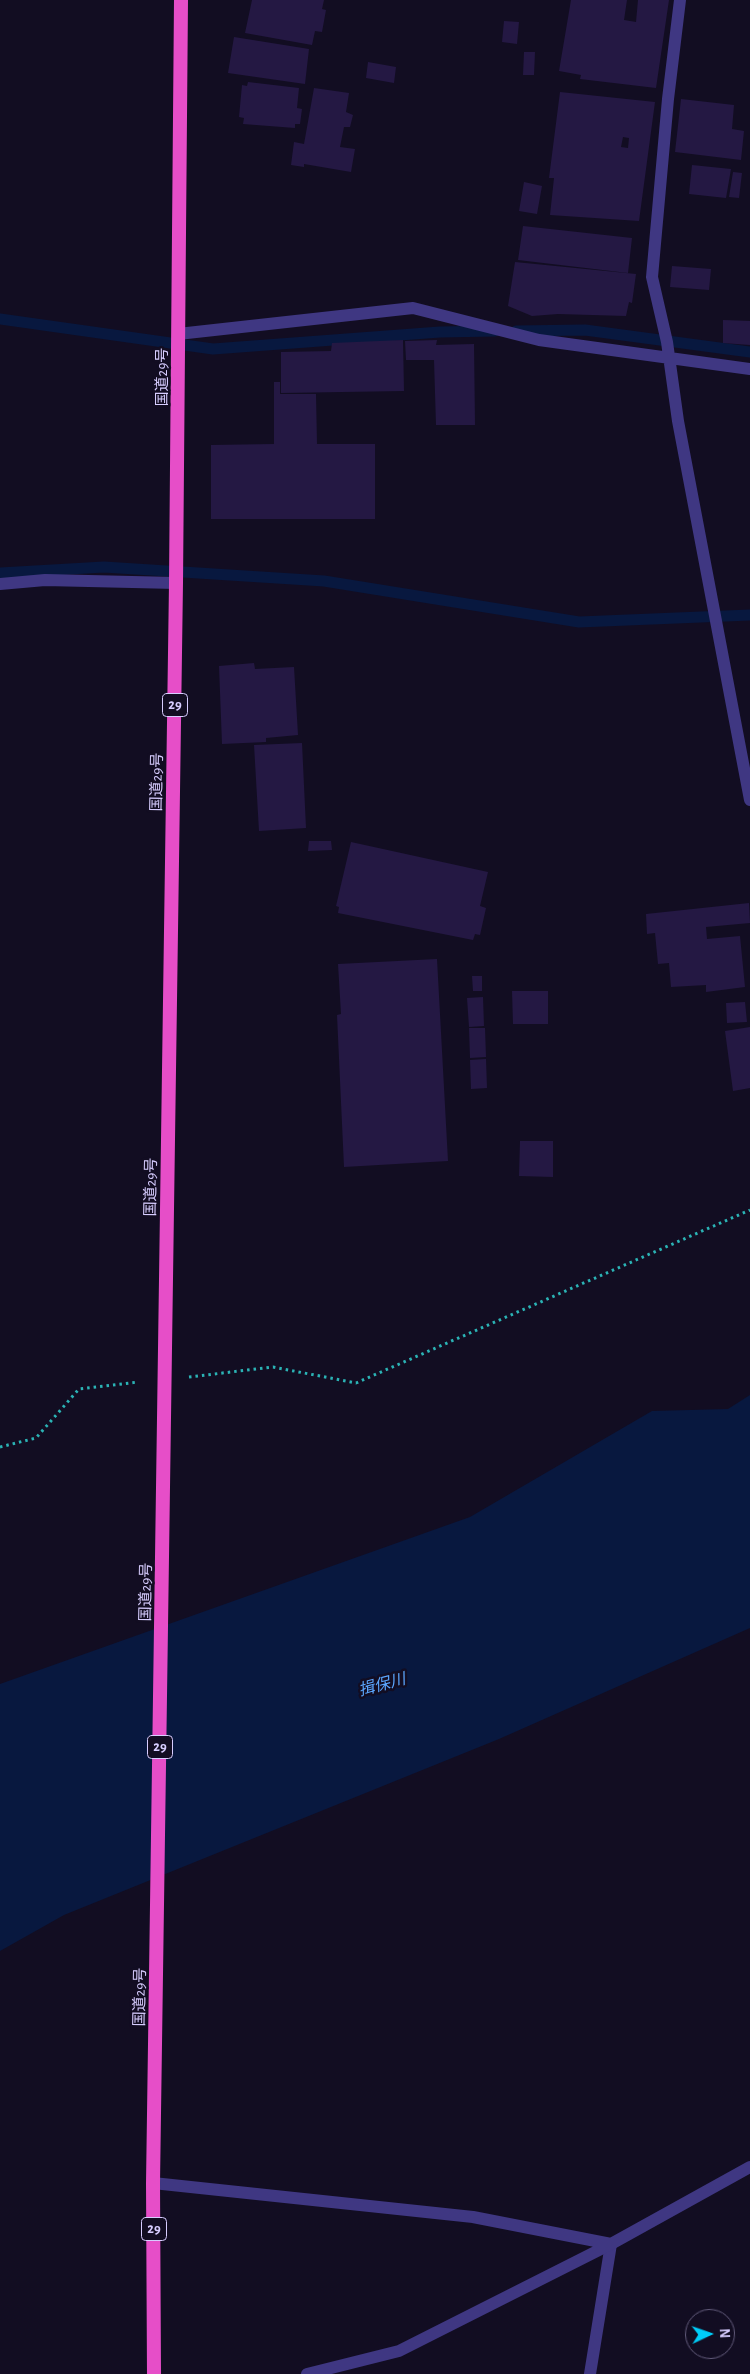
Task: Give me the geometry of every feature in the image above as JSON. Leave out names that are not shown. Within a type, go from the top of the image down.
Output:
[{"type":"highway","name":"国道29号","points":[[154,2374],[153,2183],[166,1409],[164,1380],[176,583],[181,0]]},
{"type":"street","points":[[680,0],[668,99],[652,277],[669,359],[680,431],[750,800]]},
{"type":"street","points":[[178,334],[413,308],[538,340],[750,369]]},
{"type":"street","points":[[0,584],[45,580],[176,583]]},
{"type":"street","points":[[307,2374],[399,2351],[611,2244],[750,2167]]},
{"type":"street","points":[[153,2183],[473,2216],[611,2244]]},
{"type":"street","points":[[590,2374],[611,2244]]},
{"type":"path","points":[[0,1447],[36,1438],[79,1389],[273,1367],[356,1383],[750,1210]]},
{"type":"water","name":"揖保川","points":[[750,1395],[750,1628],[499,1739],[64,1915],[0,1951],[0,1684],[470,1517],[652,1411],[728,1409]]},
{"type":"building","points":[[252,0],[324,0],[322,9],[326,10],[322,32],[315,31],[312,45],[245,33]]},
{"type":"building","points":[[571,0],[627,0],[624,20],[636,22],[638,0],[669,0],[656,88],[580,79],[581,75],[559,71]]},
{"type":"building","points":[[504,21],[519,22],[517,44],[502,42]]},
{"type":"building","points":[[234,37],[309,49],[305,84],[228,73]]},
{"type":"building","points":[[524,52],[535,52],[534,75],[523,75]]},
{"type":"building","points":[[368,62],[396,67],[394,83],[366,78]]},
{"type":"building","points":[[248,82],[299,88],[297,108],[302,109],[300,124],[295,124],[295,128],[243,124],[244,118],[239,117],[242,85],[247,86]]},
{"type":"building","points":[[314,88],[349,93],[346,112],[353,115],[350,127],[344,127],[340,147],[355,149],[351,172],[304,164],[304,167],[291,165],[294,142],[304,144]]},
{"type":"building","points":[[560,92],[655,102],[639,221],[550,215],[554,178],[549,178]],"holes":[[[623,137],[629,138],[628,148],[621,147]]]},
{"type":"building","points":[[681,99],[734,105],[732,129],[744,131],[741,160],[675,152]]},
{"type":"building","points":[[692,165],[731,169],[726,198],[689,194]]},
{"type":"building","points":[[733,172],[742,173],[739,198],[729,197]]},
{"type":"building","points":[[524,182],[542,186],[537,214],[519,211]]},
{"type":"building","points":[[523,226],[632,238],[628,273],[518,260]]},
{"type":"building","points":[[515,262],[636,274],[632,303],[629,302],[626,316],[558,314],[532,316],[508,306]]},
{"type":"building","points":[[672,266],[711,269],[709,290],[670,287]]},
{"type":"building","points":[[723,320],[750,321],[750,345],[723,343]]},
{"type":"building","points":[[403,340],[404,391],[281,393],[281,352],[331,351],[332,343]]},
{"type":"building","points":[[437,340],[436,345],[474,344],[475,425],[436,425],[434,360],[406,360],[405,341]]},
{"type":"building","points":[[274,382],[280,382],[280,394],[316,394],[317,444],[375,444],[375,519],[211,519],[211,445],[274,444]]},
{"type":"building","points":[[254,663],[255,669],[294,667],[298,735],[266,738],[266,742],[222,744],[219,666]]},
{"type":"building","points":[[302,743],[306,828],[259,831],[254,745]]},
{"type":"building","points":[[309,841],[331,841],[332,850],[308,851]]},
{"type":"building","points":[[351,842],[488,872],[480,906],[486,908],[480,935],[475,934],[473,940],[338,913],[339,907],[336,906]]},
{"type":"building","points":[[749,903],[750,923],[706,927],[707,939],[740,936],[745,987],[706,992],[706,985],[671,987],[669,963],[658,964],[655,933],[647,934],[646,914]]},
{"type":"building","points":[[437,959],[448,1161],[344,1167],[337,1015],[341,1014],[338,964]]},
{"type":"building","points":[[472,976],[482,976],[482,991],[473,991]]},
{"type":"building","points":[[512,991],[548,991],[548,1024],[513,1024]]},
{"type":"building","points":[[483,997],[484,1026],[469,1027],[467,998]]},
{"type":"building","points":[[745,1002],[747,1022],[727,1023],[726,1003]]},
{"type":"building","points":[[750,1027],[750,1088],[733,1091],[725,1031]]},
{"type":"building","points":[[469,1028],[485,1028],[486,1057],[470,1058]]},
{"type":"building","points":[[486,1059],[487,1088],[471,1089],[470,1060]]},
{"type":"building","points":[[520,1141],[553,1141],[553,1177],[519,1176]]},
{"type":"waterway","points":[[0,319],[213,349],[440,332],[495,331]]},
{"type":"waterway","points":[[516,331],[585,330],[750,352]]},
{"type":"waterway","points":[[0,573],[104,567],[324,581],[579,622],[750,615]]}]
